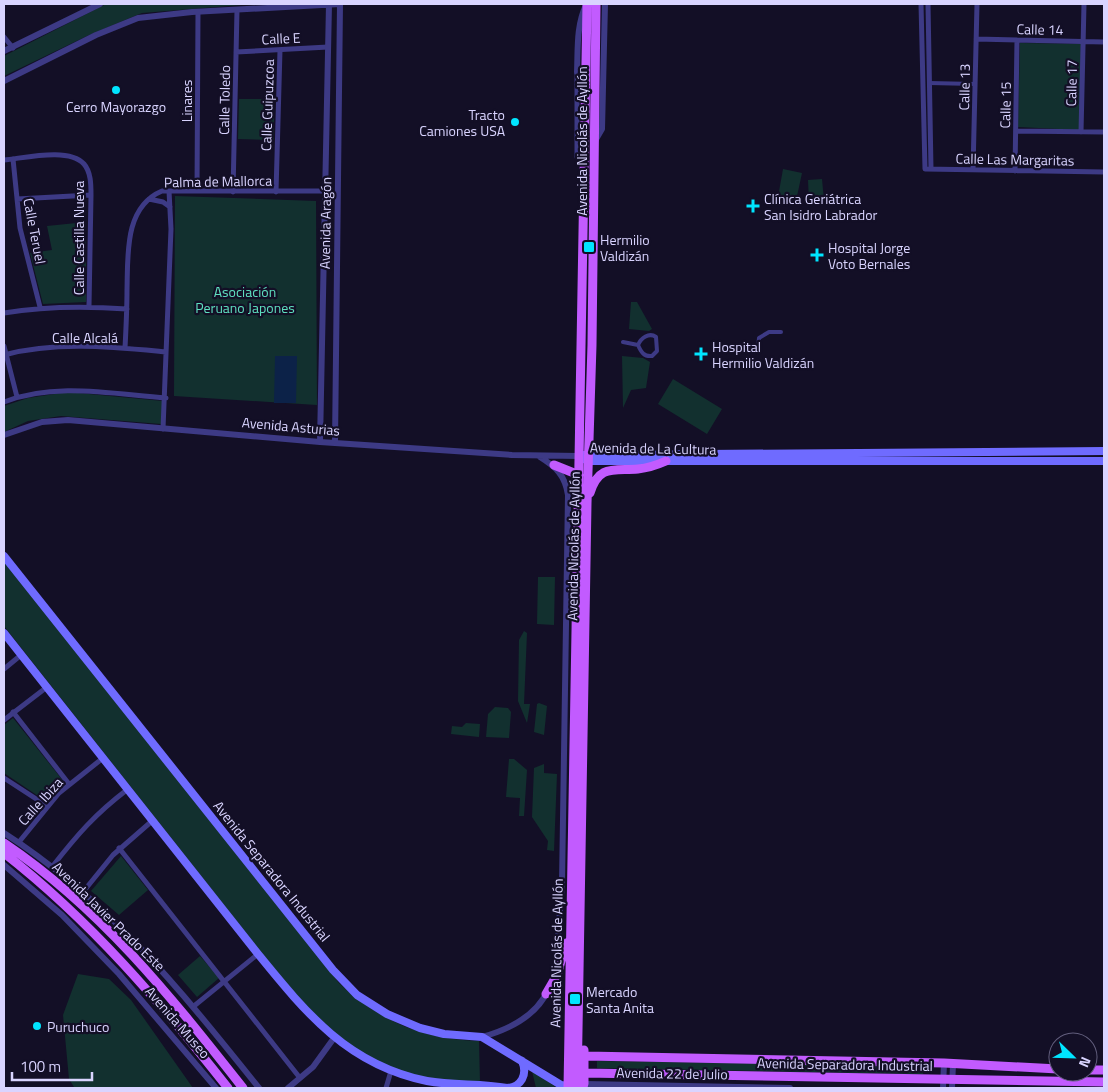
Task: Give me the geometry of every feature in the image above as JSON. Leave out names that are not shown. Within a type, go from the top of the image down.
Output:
[{"type":"main road","name":"Avenida Nicolás de Ayllón","points":[[575,1087],[579,1032],[587,503],[581,157],[595,54],[587,4]]},
{"type":"main road","name":"Avenida Nicolás de Ayllón","points":[[575,1087],[571,921],[578,475],[585,457],[592,345],[596,4]]},
{"type":"main road","name":"Avenida de La Cultura","points":[[585,457],[666,462],[1104,451]]},
{"type":"main road","name":"Avenida de La Cultura","points":[[585,457],[1104,461]]},
{"type":"main road","points":[[587,503],[596,479],[606,471],[648,467],[666,462]]},
{"type":"main road","points":[[554,465],[578,475]]},
{"type":"main road","name":"Avenida Separadora Industrial","points":[[4,556],[333,970],[357,995],[387,1014],[420,1028],[444,1034],[482,1037],[521,1060],[575,1087]]},
{"type":"main road","points":[[4,633],[300,1006],[334,1038],[357,1054],[391,1071],[428,1081],[507,1088],[518,1084],[522,1079],[524,1073],[521,1060]]},
{"type":"main road","name":"Avenida Javier Prado Este","points":[[4,843],[72,895],[140,962],[243,1088]]},
{"type":"main road","name":"Avenida Javier Prado Este","points":[[4,853],[37,879],[139,979],[228,1088]]},
{"type":"main road","points":[[546,994],[562,964],[571,921]]},
{"type":"main road","points":[[575,1087],[585,1073],[586,1056],[579,1032]]},
{"type":"main road","points":[[205,1058],[212,1058],[216,1054]]},
{"type":"main road","name":"Avenida Separadora Industrial","points":[[586,1056],[948,1064],[1048,1069]]},
{"type":"main road","name":"Avenida Separadora Industrial","points":[[585,1073],[948,1084],[1104,1082]]},
{"type":"street","points":[[4,51],[100,4]]},
{"type":"street","name":"Avenida Aragón","points":[[320,442],[329,4]]},
{"type":"street","points":[[4,81],[96,36],[138,18],[198,12],[340,4]]},
{"type":"street","name":"Avenida Aragón","points":[[335,443],[340,4]]},
{"type":"street","name":"Avenida Nicolás de Ayllón","points":[[581,157],[578,72],[579,31],[581,14],[587,4]]},
{"type":"street","name":"Avenida Nicolás de Ayllón","points":[[595,141],[602,129],[595,54],[605,4]]},
{"type":"street","points":[[921,4],[927,118],[931,143],[931,169]]},
{"type":"street","points":[[928,4],[929,84],[924,143],[931,143]]},
{"type":"street","name":"Calle 13","points":[[973,170],[976,4]]},
{"type":"street","name":"Calle 17","points":[[1081,132],[1084,4]]},
{"type":"street","name":"Calle Toledo","points":[[233,192],[237,10]]},
{"type":"street","name":"Linares","points":[[197,191],[198,12]]},
{"type":"street","points":[[4,37],[13,48]]},
{"type":"street","points":[[922,38],[928,38]]},
{"type":"street","name":"Calle 14","points":[[976,40],[1104,42]]},
{"type":"street","name":"Calle 15","points":[[1015,171],[1017,40]]},
{"type":"street","name":"Calle E","points":[[236,52],[328,47]]},
{"type":"street","name":"Calle Guipuzcoa","points":[[276,192],[280,50]]},
{"type":"street","points":[[929,84],[975,84]]},
{"type":"street","points":[[1016,131],[1104,132]]},
{"type":"street","name":"Calle Las Margaritas","points":[[924,143],[925,169],[1104,172]]},
{"type":"street","name":"Calle Castilla Nueva","points":[[4,160],[56,155],[77,158],[85,165],[90,178],[91,195],[89,306]]},
{"type":"street","name":"Calle Teruel","points":[[13,159],[20,228],[40,307]]},
{"type":"street","name":"Palma de Mallorca","points":[[125,348],[130,232],[141,206],[149,198],[162,191],[325,191]]},
{"type":"street","points":[[163,429],[166,398],[170,191]]},
{"type":"street","points":[[17,199],[91,195]]},
{"type":"street","points":[[149,198],[163,202],[170,207]]},
{"type":"street","points":[[4,313],[40,307],[89,306],[127,309]]},
{"type":"street","points":[[758,351],[759,338],[769,332],[780,332]]},
{"type":"street","points":[[650,335],[656,337],[657,351],[652,356],[646,356],[638,345],[644,337],[650,335]]},
{"type":"street","points":[[623,342],[638,345]]},
{"type":"street","points":[[4,346],[18,397]]},
{"type":"street","name":"Calle Alcalá","points":[[5,355],[54,346],[125,348],[166,352]]},
{"type":"street","points":[[4,402],[41,392],[67,390],[166,398]]},
{"type":"street","name":"Avenida Asturias","points":[[4,435],[42,422],[68,420],[320,442],[540,457],[585,457]]},
{"type":"street","points":[[540,457],[554,465]]},
{"type":"street","name":"Avenida Nicolás de Ayllón","points":[[546,994],[558,957],[562,884],[562,794],[565,741],[568,495],[563,477],[554,465]]},
{"type":"street","points":[[4,669],[21,656]]},
{"type":"street","points":[[4,720],[47,687]]},
{"type":"street","points":[[14,712],[69,784]]},
{"type":"street","name":"Calle Ibiza","points":[[19,842],[47,806],[69,784],[103,758]]},
{"type":"street","points":[[4,778],[47,806]]},
{"type":"street","points":[[52,867],[78,832],[95,815],[128,789]]},
{"type":"street","points":[[83,892],[119,848],[152,820]]},
{"type":"street","points":[[4,833],[52,867],[117,922],[194,1006],[259,1088]]},
{"type":"street","points":[[119,848],[300,1078]]},
{"type":"street","name":"Avenida Museo","points":[[4,865],[62,915],[119,974],[216,1088]]},
{"type":"street","points":[[194,1006],[258,954]]},
{"type":"street","points":[[482,1037],[503,1031],[517,1024],[546,994]]},
{"type":"street","points":[[288,1088],[313,1067],[334,1038]]},
{"type":"street","points":[[948,1064],[948,1084]]},
{"type":"street","points":[[386,1088],[391,1071]]},
{"type":"street","name":"Avenida 22 de Julio","points":[[575,1087],[790,1088]]},
{"type":"green space","points":[[106,4],[254,4],[142,13],[89,35],[4,76],[4,56]]},
{"type":"green space","points":[[1020,43],[1082,44],[1079,130],[1018,127]]},
{"type":"green space","points":[[239,99],[274,99],[274,140],[238,139]]},
{"type":"green space","points":[[783,169],[802,173],[796,201],[778,197]]},
{"type":"green space","points":[[822,179],[824,201],[809,202],[808,180]]},
{"type":"green space","name":"Asociación Peruano Japones","points":[[175,196],[316,201],[317,405],[174,396]]},
{"type":"green space","points":[[86,222],[86,302],[43,304],[30,253],[52,250],[47,226]]},
{"type":"green space","points":[[631,302],[637,302],[652,329],[649,331],[629,329]]},
{"type":"green space","points":[[622,356],[643,358],[650,362],[646,388],[631,390],[623,408]]},
{"type":"green space","points":[[673,379],[722,409],[707,434],[658,404]]},
{"type":"green space","points":[[68,392],[163,401],[161,424],[61,416],[28,421],[4,432],[4,406],[28,398]]},
{"type":"green space","points":[[4,556],[339,983],[371,1008],[403,1026],[439,1037],[479,1041],[480,1083],[432,1078],[386,1066],[357,1051],[306,1009],[4,626]]},
{"type":"green space","points":[[538,577],[555,577],[554,625],[537,624]]},
{"type":"green space","points":[[524,631],[527,633],[524,704],[530,704],[527,723],[518,701],[519,640]]},
{"type":"green space","points":[[537,704],[547,706],[544,735],[534,732]]},
{"type":"green space","points":[[495,707],[508,708],[511,712],[509,738],[486,737],[488,714]]},
{"type":"green space","points":[[13,718],[64,782],[47,802],[4,773],[4,725]]},
{"type":"green space","points":[[466,723],[480,724],[479,737],[451,734],[452,726],[462,727]]},
{"type":"green space","points":[[509,759],[514,759],[527,770],[524,816],[519,816],[520,798],[506,797]]},
{"type":"green space","points":[[544,764],[544,773],[557,774],[554,851],[547,850],[548,841],[532,817],[534,768]]},
{"type":"green space","points":[[121,856],[148,890],[119,915],[91,891]]},
{"type":"green space","points":[[200,956],[219,978],[197,997],[178,975]]},
{"type":"green space","points":[[78,974],[109,979],[131,1000],[193,1088],[74,1087],[69,1079],[63,1015]]},
{"type":"green space","points":[[597,1061],[922,1066],[923,1074],[597,1068]]},
{"type":"green space","points":[[532,1071],[557,1088],[536,1088]]},
{"type":"water","points":[[275,356],[297,356],[296,403],[274,403]]},
{"type":"place","name":"Cerro Mayorazgo","points":[[116,90]]},
{"type":"place","name":"Tracto Camiones USA","points":[[515,122]]},
{"type":"place","name":"Clínica Geriátrica San Isidro Labrador","points":[[753,206]]},
{"type":"place","name":"Hermilio Valdizán","points":[[589,247]]},
{"type":"place","name":"Hospital Jorge Voto Bernales","points":[[817,255]]},
{"type":"place","name":"Hospital Hermilio Valdizán","points":[[701,354]]},
{"type":"place","name":"Mercado Santa Anita","points":[[575,999]]},
{"type":"place","name":"Puruchuco","points":[[37,1026]]}]
